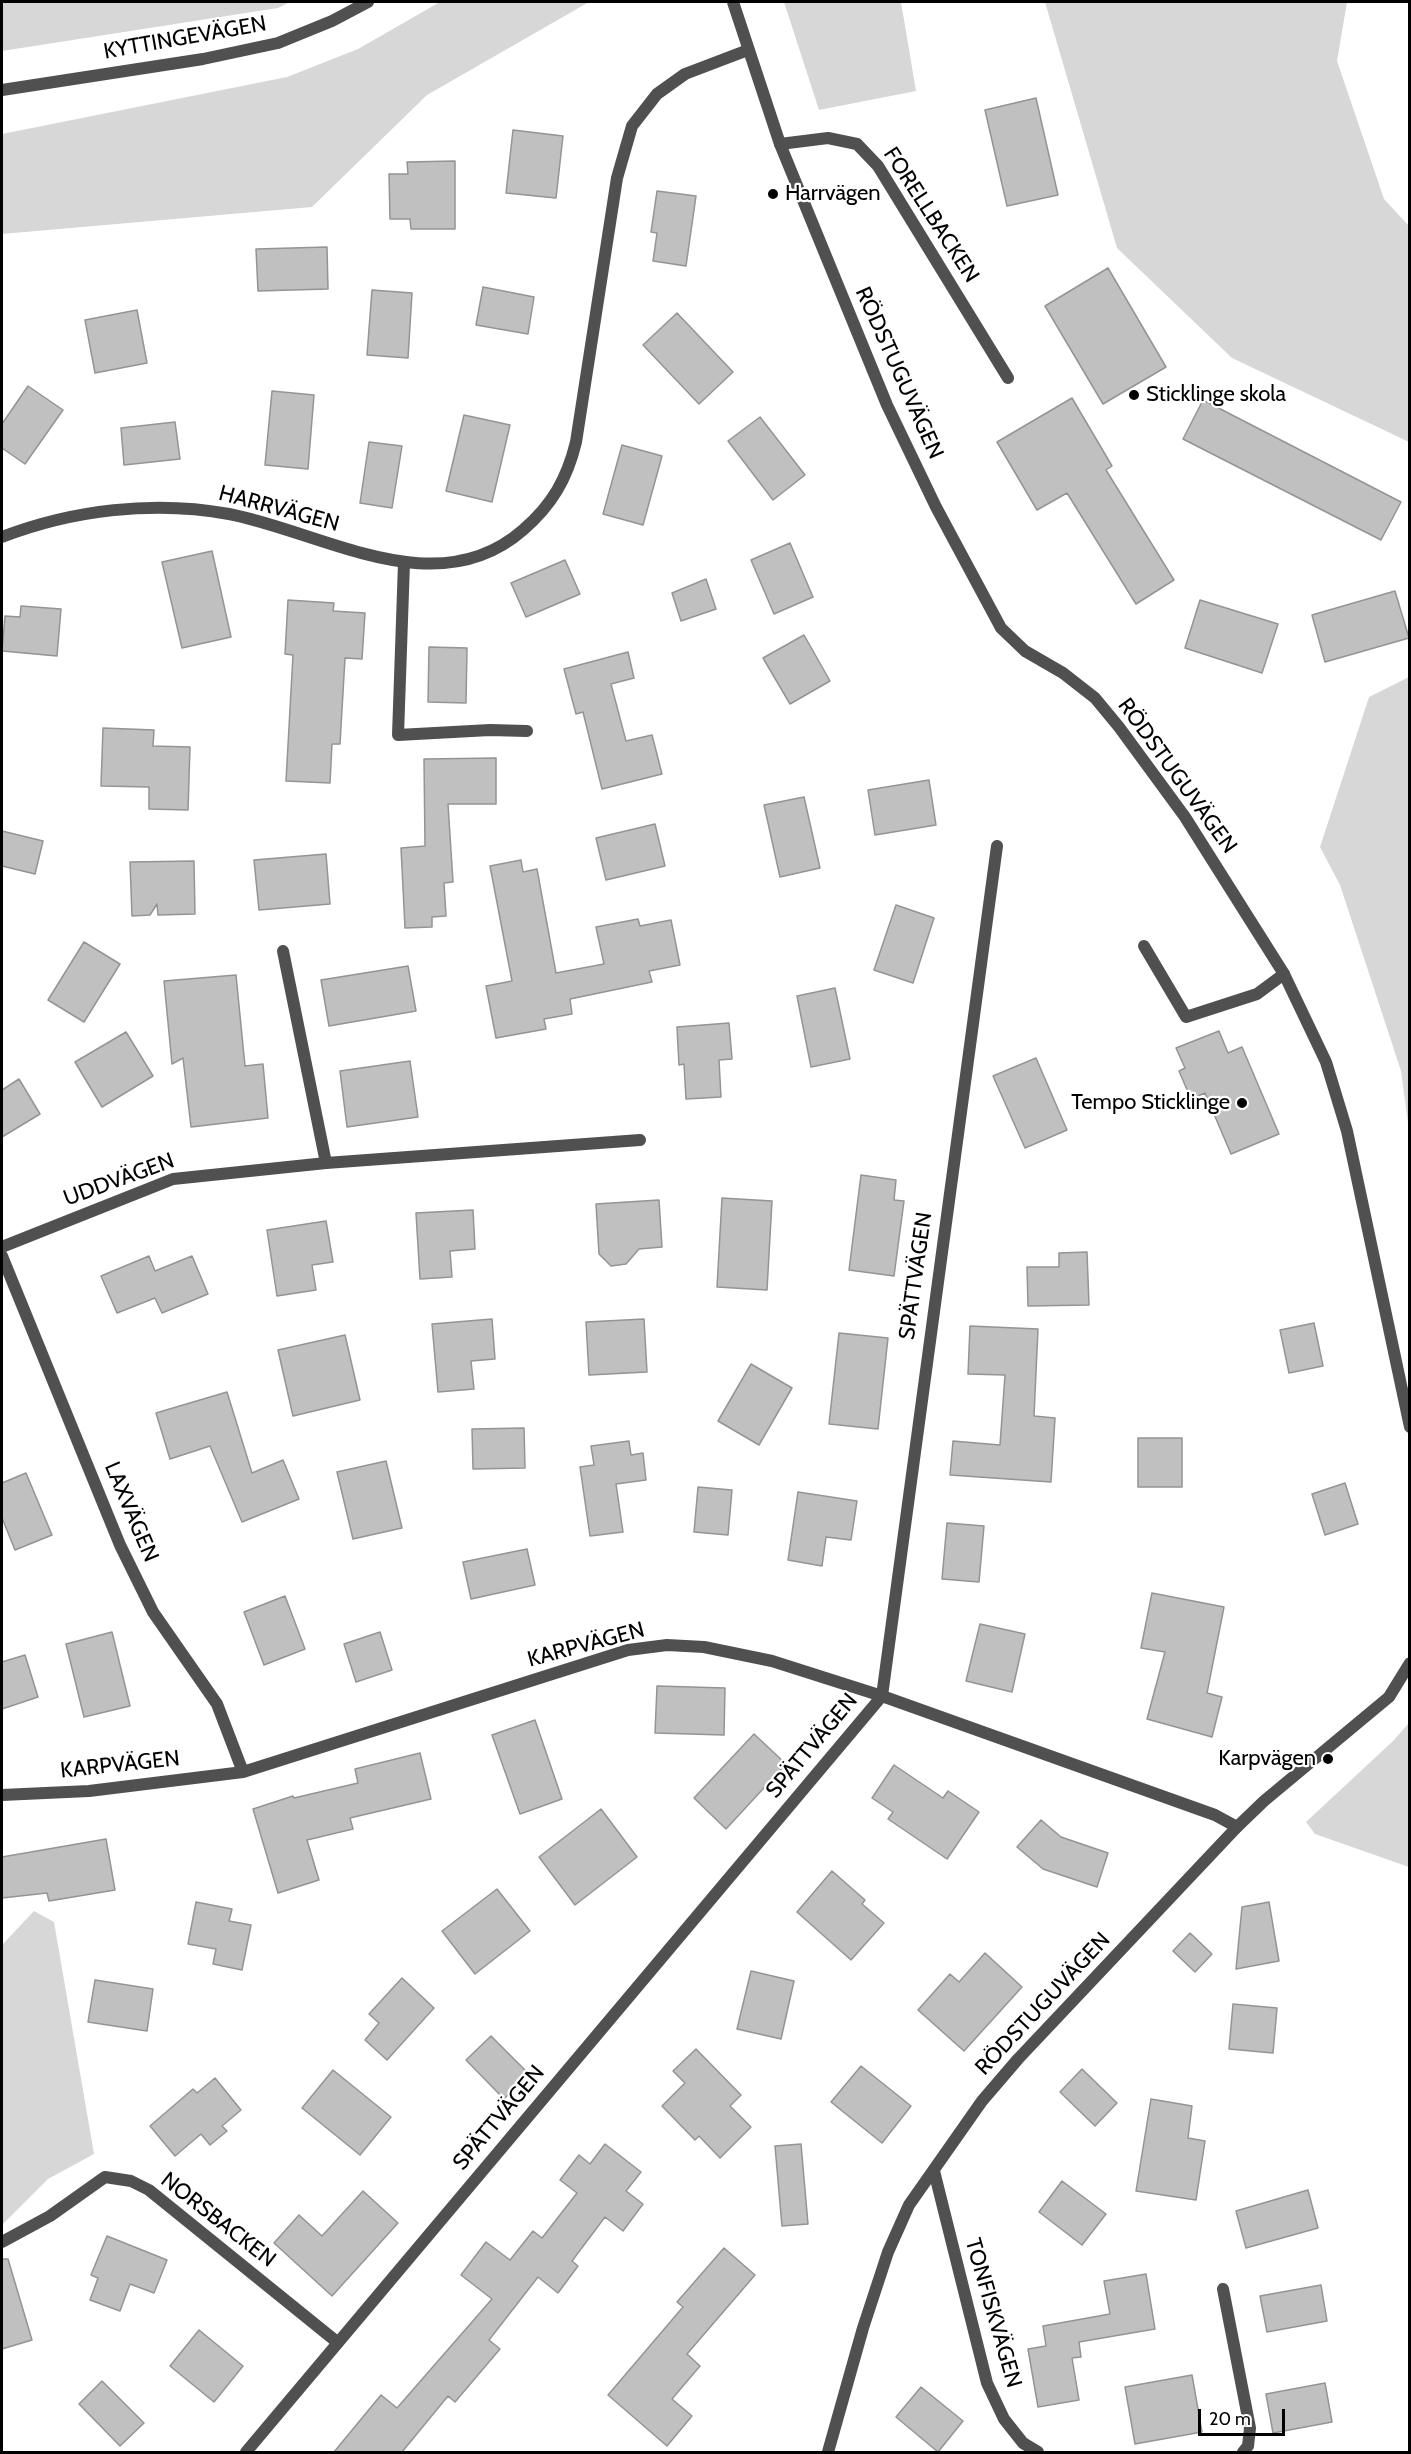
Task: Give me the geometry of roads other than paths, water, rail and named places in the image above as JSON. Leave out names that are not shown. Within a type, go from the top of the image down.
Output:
[{"type":"street","name":"KYTTINGEVÄGEN","points":[[2,90],[203,59],[278,43],[332,21],[366,2]]},
{"type":"street","name":"RÖDSTUGUVÄGEN","points":[[733,2],[780,144],[887,405],[936,507],[1001,628],[1025,651],[1063,673],[1095,698],[1119,727],[1185,818],[1284,974],[1326,1062],[1347,1131],[1410,1427]]},
{"type":"street","name":"HARRVÄGEN","points":[[2,537],[36,524],[92,512],[174,507],[230,514],[416,565],[454,563],[512,540],[536,519],[569,470],[576,442],[617,178],[632,126],[657,94],[686,74],[748,50]]},
{"type":"street","name":"FORELLBACKEN","points":[[780,144],[828,138],[857,144],[878,166],[1008,378]]},
{"type":"street","points":[[404,563],[398,735],[490,730],[527,731]]},
{"type":"street","name":"SPÄTTVÄGEN","points":[[246,2452],[882,1695],[997,846]]},
{"type":"street","points":[[1144,946],[1186,1017],[1257,994],[1284,974]]},
{"type":"street","points":[[283,951],[326,1163]]},
{"type":"street","name":"UDDVÄGEN","points":[[2,1247],[173,1179],[326,1163],[640,1140]]},
{"type":"street","name":"LAXVÄGEN","points":[[2,1256],[120,1545],[153,1612],[217,1704],[243,1772]]},
{"type":"street","name":"KARPVÄGEN","points":[[2,1795],[89,1791],[243,1772],[628,1650],[657,1647],[704,1647],[772,1661],[882,1695],[1215,1815],[1237,1827]]},
{"type":"street","name":"RÖDSTUGUVÄGEN","points":[[828,2452],[863,2328],[888,2252],[909,2205],[982,2101],[1018,2059],[1237,1827],[1389,1697],[1410,1663]]},
{"type":"street","name":"TONFISKVÄGEN","points":[[934,2171],[987,2383],[1004,2419],[1023,2443],[1038,2452]]},
{"type":"street","name":"NORSBACKEN","points":[[2,2242],[50,2216],[105,2177],[131,2181],[149,2190],[338,2342]]},
{"type":"street","points":[[1223,2289],[1250,2428],[1248,2446],[1243,2452]]},
{"type":"place","name":"Harrvägen","points":[[773,194]]},
{"type":"place","name":"Sticklinge skola","points":[[1134,395]]},
{"type":"place","name":"Tempo Sticklinge","points":[[1242,1103]]},
{"type":"place","name":"Karpvägen","points":[[1328,1759]]}]
